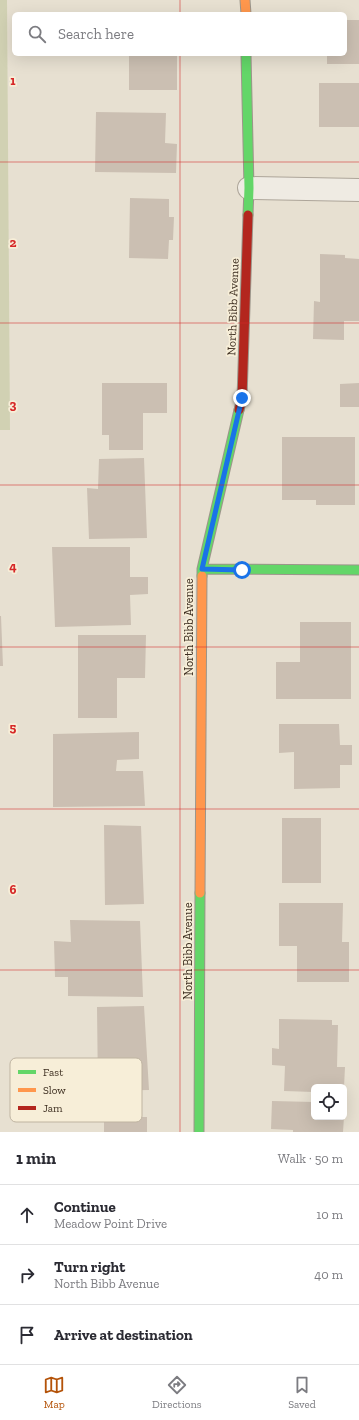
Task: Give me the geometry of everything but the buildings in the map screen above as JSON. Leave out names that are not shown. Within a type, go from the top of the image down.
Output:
[{"type":"main road","points":[[245,0],[246,12]]},
{"type":"main road","name":"North Bibb Avenue","points":[[199,1132],[202,569],[242,398],[249,188],[246,56]]},
{"type":"main road","points":[[202,569],[359,570]]},
{"type":"street","points":[[249,188],[359,190]]},
{"type":"green space","points":[[0,0],[7,0],[10,430],[0,430]]},
{"type":"traffic: fast","points":[[246,56],[249,188],[248,215]]},
{"type":"traffic: fast","points":[[202,576],[202,569],[239,410]]},
{"type":"traffic: fast","points":[[202,569],[359,570]]},
{"type":"traffic: fast","points":[[199,1132],[200,893]]},
{"type":"traffic: slow","points":[[245,0],[246,12]]},
{"type":"traffic: slow","points":[[200,893],[202,576]]},
{"type":"traffic: jam","points":[[239,410],[242,398],[248,215]]},
{"type":"route","points":[[242,398],[202,569],[242,570]]}]
